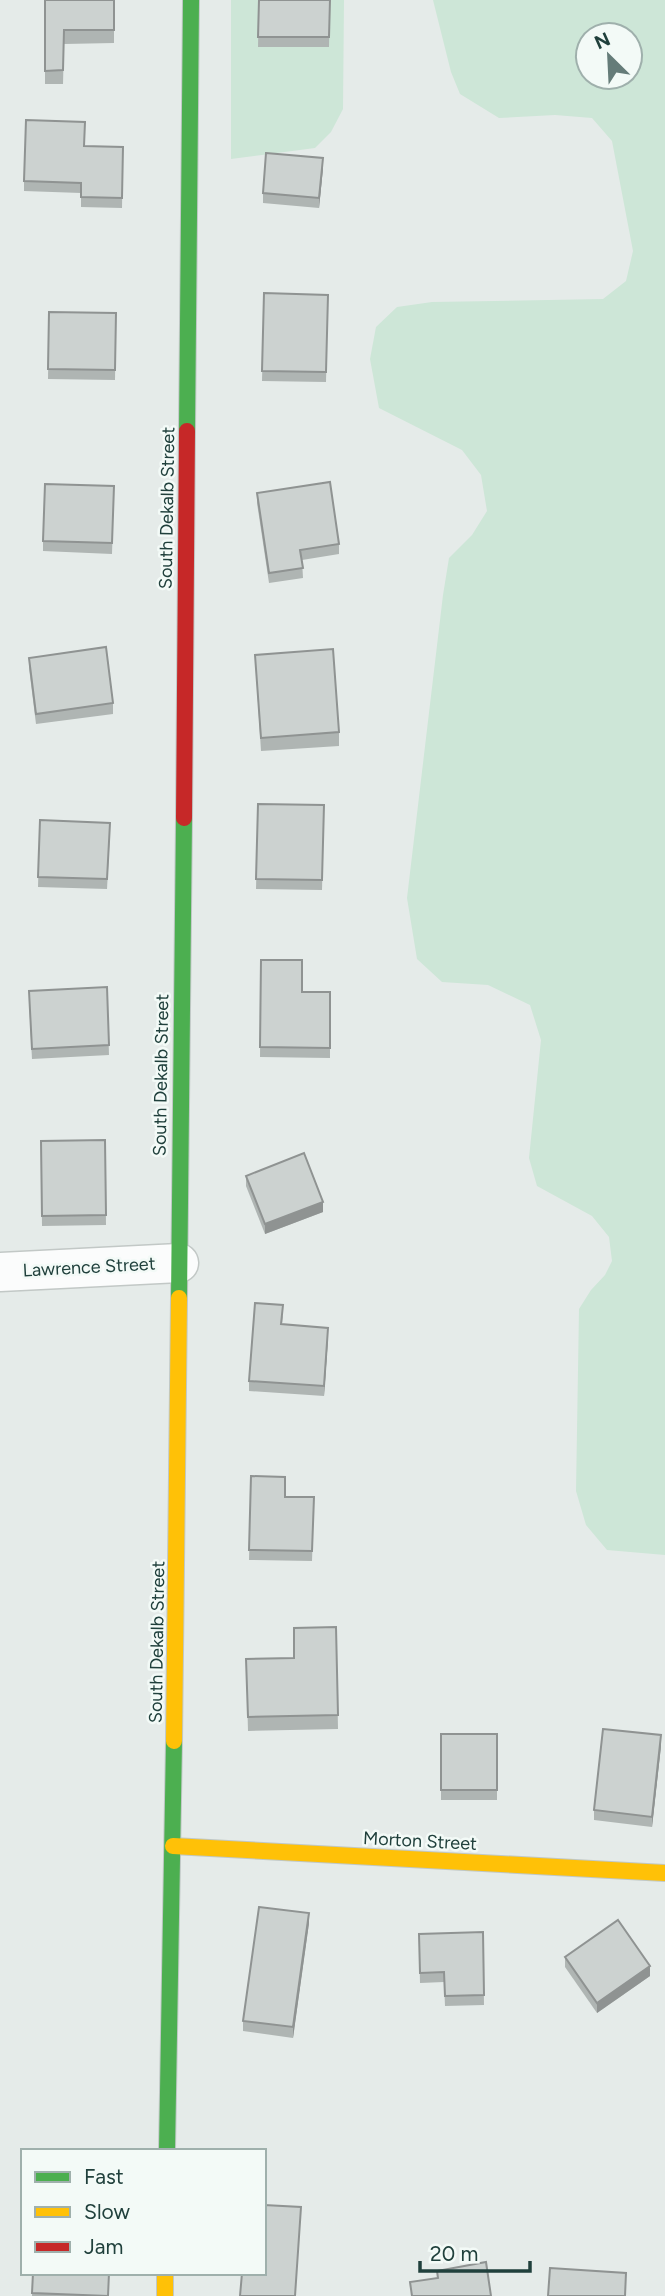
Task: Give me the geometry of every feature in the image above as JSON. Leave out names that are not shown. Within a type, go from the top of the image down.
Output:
[{"type":"main road","name":"South Dekalb Street","points":[[167,2149],[173,1846],[191,0]]},
{"type":"main road","name":"Morton Street","points":[[173,1846],[665,1873]]},
{"type":"main road","points":[[165,2275],[165,2296]]},
{"type":"street","name":"Lawrence Street","points":[[0,1272],[179,1263]]},
{"type":"green space","points":[[231,0],[344,0],[343,109],[331,132],[315,148],[231,159]]},
{"type":"green space","points":[[433,0],[665,0],[665,1555],[607,1550],[586,1525],[576,1491],[579,1309],[605,1275],[612,1261],[609,1237],[592,1216],[537,1186],[529,1158],[541,1040],[530,1005],[488,985],[442,982],[417,959],[407,898],[449,558],[472,535],[487,511],[481,475],[462,450],[379,408],[370,359],[376,327],[397,307],[432,302],[603,299],[626,281],[633,251],[612,141],[592,118],[555,115],[499,118],[460,94],[451,72]]},
{"type":"building","points":[[45,0],[114,0],[114,30],[64,30],[63,70],[45,71]]},
{"type":"building","points":[[259,0],[330,0],[329,37],[258,37]]},
{"type":"building","points":[[26,120],[85,122],[84,146],[123,147],[122,198],[81,197],[81,183],[24,181]]},
{"type":"building","points":[[266,153],[323,158],[319,198],[263,193]]},
{"type":"building","points":[[264,293],[328,295],[326,372],[262,371]]},
{"type":"building","points":[[49,312],[116,313],[115,370],[48,369]]},
{"type":"building","points":[[330,482],[339,544],[300,550],[303,568],[269,573],[257,493]]},
{"type":"building","points":[[45,484],[114,486],[112,543],[43,541]]},
{"type":"building","points":[[106,647],[113,703],[36,714],[29,658]]},
{"type":"building","points":[[333,649],[339,732],[261,738],[255,655]]},
{"type":"building","points":[[258,804],[324,805],[322,880],[256,879]]},
{"type":"building","points":[[40,820],[110,823],[107,879],[38,877]]},
{"type":"building","points":[[261,960],[302,960],[302,992],[330,992],[330,1048],[260,1047]]},
{"type":"building","points":[[107,987],[109,1045],[32,1049],[29,991]]},
{"type":"building","points":[[105,1140],[106,1215],[42,1216],[41,1141]]},
{"type":"building","points":[[304,1153],[323,1202],[265,1224],[246,1176]]},
{"type":"building","points":[[255,1303],[283,1305],[281,1324],[328,1328],[324,1386],[249,1381]]},
{"type":"building","points":[[251,1476],[285,1477],[285,1497],[314,1497],[312,1551],[249,1550]]},
{"type":"building","points":[[336,1627],[338,1715],[248,1717],[246,1659],[294,1658],[294,1628]]},
{"type":"building","points":[[603,1729],[661,1735],[652,1817],[594,1810]]},
{"type":"building","points":[[441,1734],[497,1734],[497,1790],[441,1790]]},
{"type":"building","points":[[259,1907],[309,1913],[293,2027],[243,2021]]},
{"type":"building","points":[[618,1920],[650,1966],[597,2003],[565,1957]]},
{"type":"building","points":[[483,1932],[484,1995],[445,1996],[444,1972],[420,1973],[419,1934]]},
{"type":"building","points":[[266,2205],[301,2207],[295,2296],[240,2296],[242,2275],[266,2275]]},
{"type":"building","points":[[486,2262],[491,2296],[412,2296],[410,2282],[438,2278],[437,2271]]},
{"type":"building","points":[[550,2268],[626,2273],[625,2296],[548,2296]]},
{"type":"building","points":[[33,2275],[109,2275],[108,2296],[32,2293]]},
{"type":"traffic: fast","points":[[187,431],[191,0]]},
{"type":"traffic: fast","points":[[179,1298],[184,818]]},
{"type":"traffic: fast","points":[[167,2149],[174,1741]]},
{"type":"traffic: slow","points":[[174,1741],[179,1298]]},
{"type":"traffic: slow","points":[[173,1846],[665,1873]]},
{"type":"traffic: slow","points":[[165,2275],[165,2296]]},
{"type":"traffic: jam","points":[[184,818],[187,431]]}]
